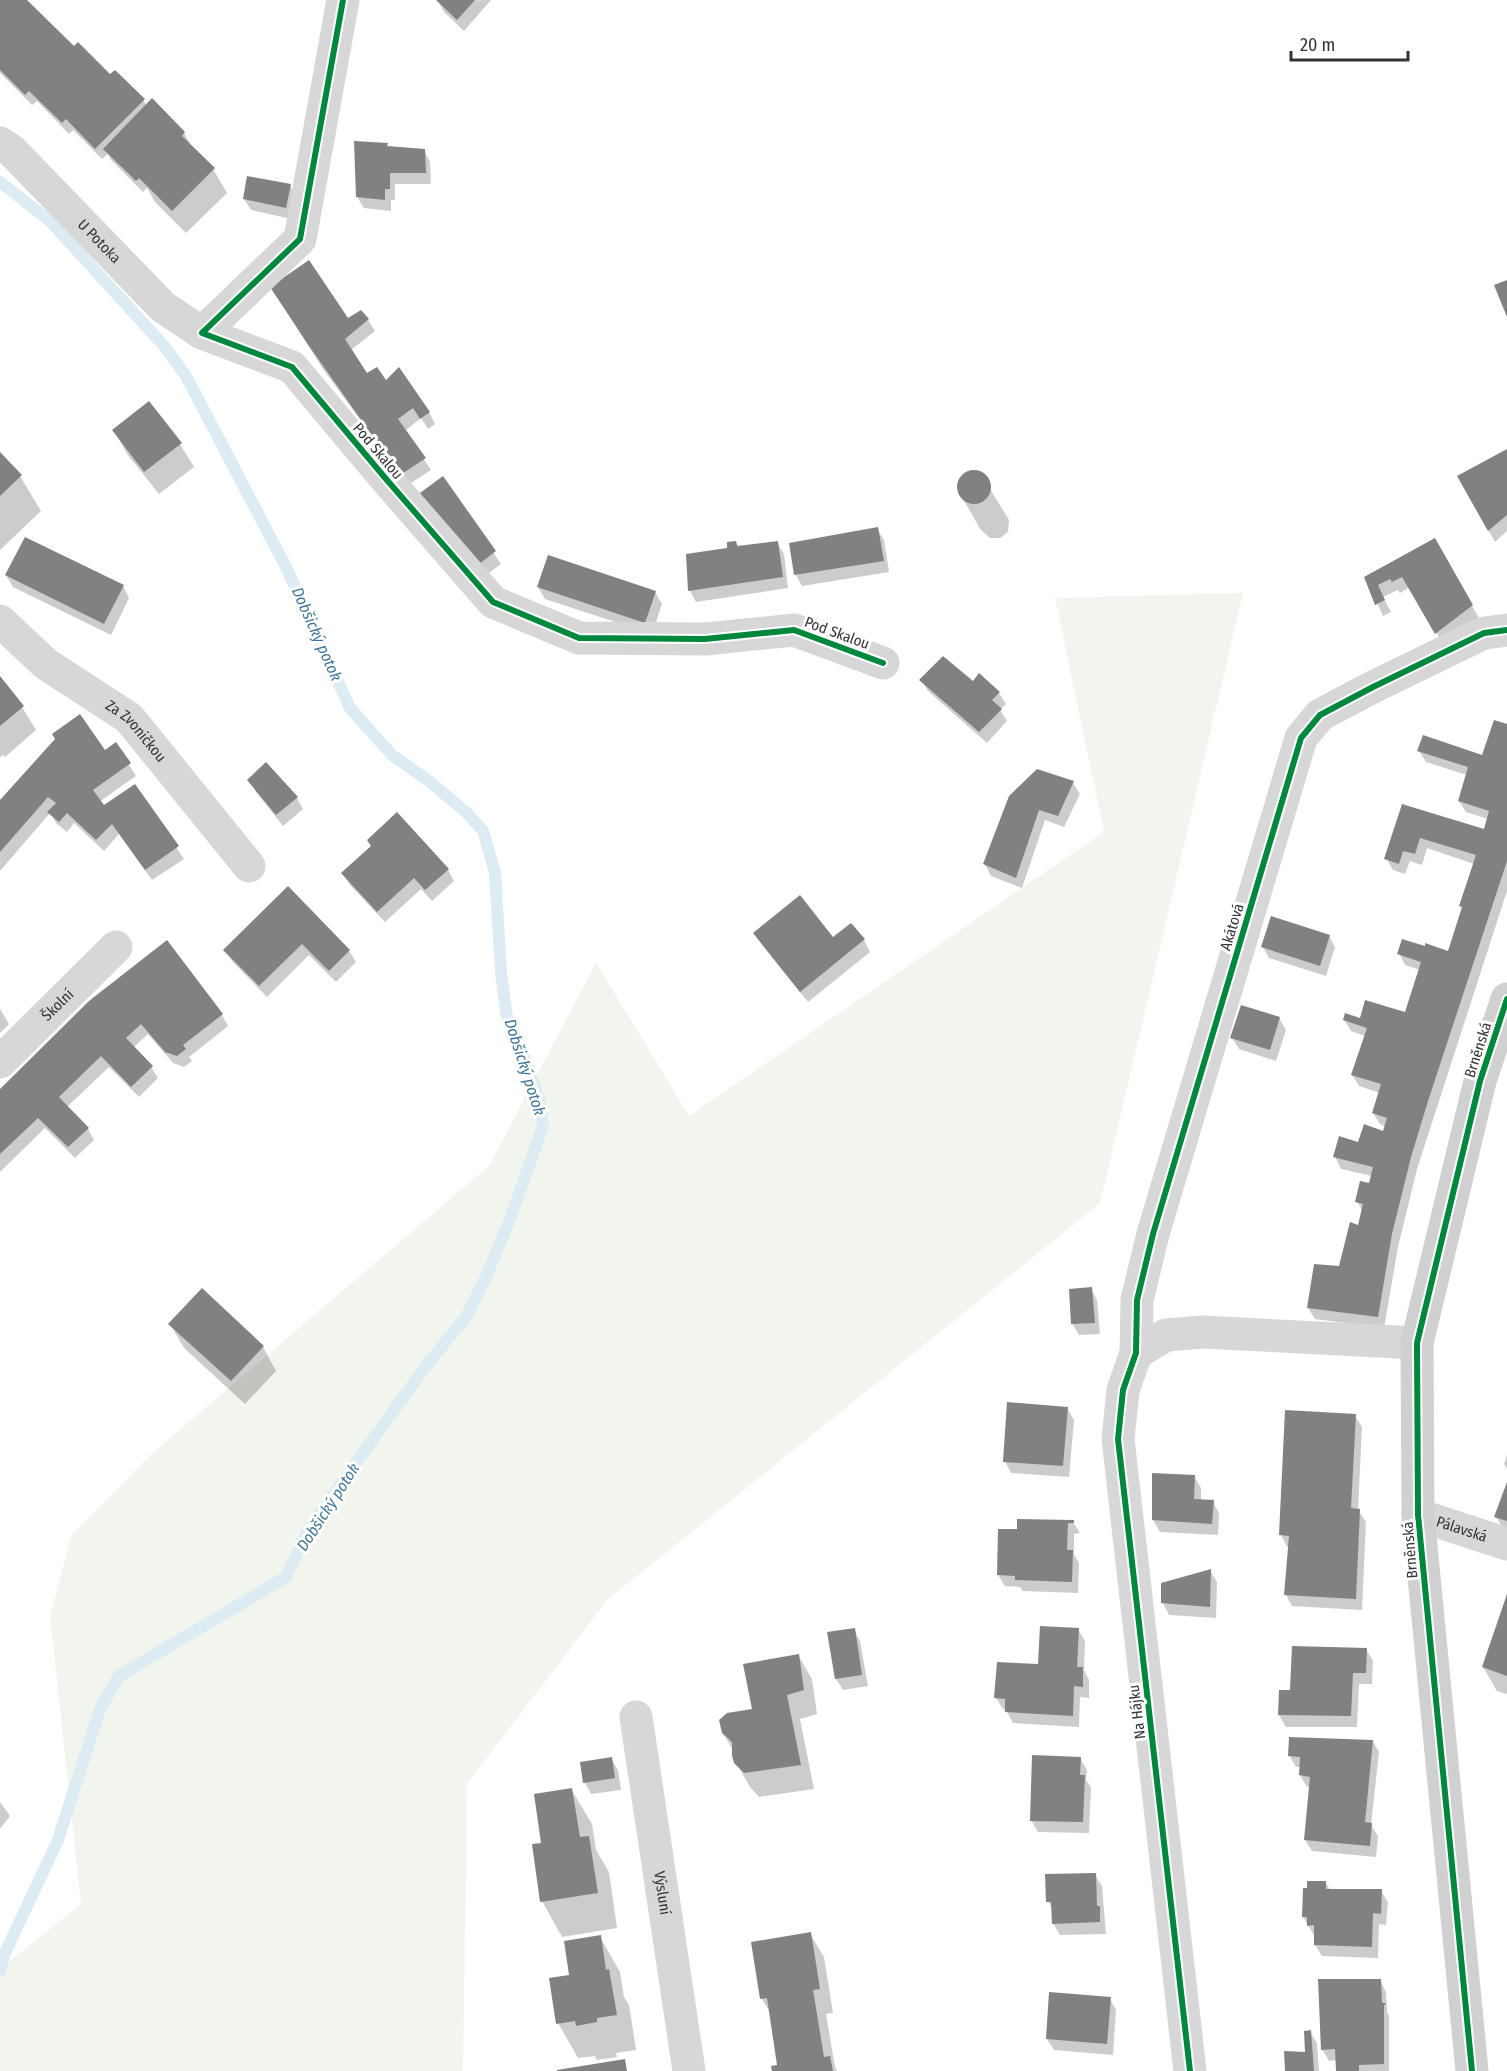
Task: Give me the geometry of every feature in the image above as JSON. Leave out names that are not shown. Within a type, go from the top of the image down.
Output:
[{"type":"main road","name":"Brněnská","points":[[1472,2071],[1418,1515],[1417,1343],[1480,1081],[1507,999]]},
{"type":"street","points":[[202,333],[300,240],[343,0]]},
{"type":"street","name":"U Potoka","points":[[0,143],[12,151],[163,307],[202,333]]},
{"type":"street","name":"Pod Skalou","points":[[202,333],[292,368],[493,602],[579,638],[705,639],[794,630],[883,663]]},
{"type":"street","name":"Za Zvoničkou","points":[[0,621],[46,664],[129,718],[249,866]]},
{"type":"street","name":"Akátová","points":[[1136,1353],[1137,1300],[1153,1234],[1301,738],[1320,715],[1373,687],[1484,633],[1507,630]]},
{"type":"street","name":"Školní","points":[[0,1062],[116,947]]},
{"type":"street","points":[[1136,1353],[1166,1335],[1202,1332],[1417,1343]]},
{"type":"street","name":"Na Hájku","points":[[1136,1353],[1123,1390],[1118,1439],[1190,2071]]},
{"type":"street","name":"Pálavská","points":[[1418,1515],[1507,1544]]},
{"type":"street","name":"Výsluní","points":[[636,1717],[689,2071]]},
{"type":"shaded area","points":[[1243,593],[1100,1203],[607,1600],[467,1784],[463,2071],[0,2071],[0,1969],[81,1904],[50,1615],[72,1535],[155,1451],[489,1166],[596,963],[689,1116],[1104,832],[1055,598]]},
{"type":"building","points":[[0,0],[27,0],[74,46],[78,42],[110,74],[115,70],[145,99],[95,149],[66,119],[62,123],[29,91],[25,95],[0,70]]},
{"type":"building","points":[[436,0],[475,0],[457,20]]},
{"type":"building","points":[[152,98],[185,132],[182,136],[215,168],[172,211],[139,178],[136,181],[103,149]]},
{"type":"building","points":[[354,141],[388,143],[387,146],[425,149],[426,173],[390,173],[390,189],[385,189],[385,200],[356,197]]},
{"type":"building","points":[[247,176],[291,184],[286,208],[243,199]]},
{"type":"building","points":[[309,260],[348,318],[361,310],[369,319],[345,339],[367,373],[377,367],[386,380],[399,367],[430,412],[420,419],[413,408],[398,419],[426,458],[400,475],[270,287]]},
{"type":"building","points":[[1507,280],[1507,317],[1494,285]]},
{"type":"building","points":[[149,401],[182,443],[144,472],[112,430]]},
{"type":"building","points":[[1507,449],[1507,515],[1488,531],[1457,476]]},
{"type":"building","points":[[0,452],[22,475],[0,496]]},
{"type":"building","points":[[974,470],[986,475],[991,487],[986,499],[974,504],[962,499],[957,487],[962,475]]},
{"type":"building","points":[[443,476],[496,551],[470,571],[416,496]]},
{"type":"building","points":[[878,527],[884,561],[794,575],[789,543]]},
{"type":"building","points":[[25,537],[124,585],[104,624],[5,575]]},
{"type":"building","points":[[1435,538],[1473,605],[1435,634],[1402,577],[1392,582],[1390,579],[1378,585],[1385,600],[1375,605],[1364,577]]},
{"type":"building","points":[[736,541],[737,546],[778,541],[783,577],[688,591],[686,554],[727,548],[727,542]]},
{"type":"building","points":[[548,555],[656,591],[645,623],[537,587]]},
{"type":"building","points":[[943,656],[973,681],[979,673],[1000,692],[992,700],[1002,709],[979,732],[919,680]]},
{"type":"building","points":[[0,676],[24,706],[0,726]]},
{"type":"building","points":[[80,714],[105,750],[116,742],[131,763],[93,790],[104,805],[135,784],[179,846],[145,870],[112,824],[96,840],[67,813],[59,822],[47,812],[56,803],[48,797],[0,852],[0,800],[55,739],[52,734]]},
{"type":"building","points":[[1494,720],[1507,724],[1507,861],[1411,1157],[1392,1234],[1378,1317],[1307,1308],[1314,1264],[1339,1266],[1350,1222],[1358,1225],[1363,1204],[1355,1202],[1360,1181],[1369,1183],[1373,1167],[1333,1157],[1339,1136],[1358,1142],[1364,1124],[1383,1131],[1387,1118],[1372,1113],[1381,1084],[1351,1075],[1367,1028],[1343,1020],[1345,1013],[1360,1018],[1365,1000],[1405,1012],[1421,962],[1397,954],[1402,939],[1425,946],[1425,943],[1448,951],[1462,907],[1459,906],[1476,855],[1420,838],[1415,854],[1403,851],[1399,864],[1384,859],[1402,804],[1484,829],[1489,811],[1458,801],[1468,767],[1417,751],[1423,735],[1482,755]]},
{"type":"building","points":[[266,762],[298,797],[276,815],[247,780]]},
{"type":"building","points":[[1037,769],[1074,781],[1058,816],[1039,810],[1016,878],[983,864],[1009,796]]},
{"type":"building","points":[[397,812],[449,869],[425,890],[414,878],[377,912],[341,873],[371,846],[367,840]]},
{"type":"building","points":[[288,886],[350,950],[329,971],[302,944],[259,986],[223,950]]},
{"type":"building","points":[[800,895],[833,937],[851,923],[865,939],[800,992],[753,933]]},
{"type":"building","points":[[1271,916],[1330,935],[1320,966],[1261,947]]},
{"type":"building","points":[[167,940],[223,1014],[183,1045],[186,1049],[177,1056],[165,1052],[141,1024],[126,1038],[153,1066],[131,1087],[101,1056],[59,1097],[89,1128],[68,1147],[38,1118],[0,1154],[0,1089],[89,1001]]},
{"type":"building","points":[[1241,1005],[1280,1017],[1270,1050],[1230,1038]]},
{"type":"building","points":[[1092,1287],[1095,1323],[1071,1324],[1069,1289]]},
{"type":"building","points":[[202,1288],[264,1346],[231,1381],[168,1324]]},
{"type":"building","points":[[1007,1402],[1068,1407],[1063,1466],[1003,1462]]},
{"type":"building","points":[[1285,1410],[1356,1414],[1351,1508],[1360,1509],[1356,1599],[1284,1595],[1289,1536],[1279,1535]]},
{"type":"building","points":[[1152,1473],[1195,1475],[1194,1499],[1214,1500],[1212,1524],[1152,1520]]},
{"type":"building","points":[[1507,1482],[1507,1521],[1494,1517]]},
{"type":"building","points":[[1017,1519],[1074,1520],[1074,1523],[1068,1523],[1067,1550],[1073,1550],[1072,1582],[1015,1580],[1015,1576],[997,1575],[998,1529],[1017,1529]]},
{"type":"building","points":[[1211,1569],[1210,1607],[1161,1603],[1161,1583]]},
{"type":"building","points":[[1507,1594],[1507,1676],[1482,1667]]},
{"type":"building","points":[[1040,1626],[1079,1628],[1077,1667],[1083,1667],[1083,1687],[1074,1686],[1073,1716],[1005,1712],[1005,1699],[994,1698],[997,1662],[1038,1664]]},
{"type":"building","points":[[855,1628],[862,1675],[835,1679],[827,1632]]},
{"type":"building","points":[[1292,1646],[1367,1648],[1366,1673],[1353,1673],[1351,1716],[1278,1715],[1279,1690],[1290,1690]]},
{"type":"building","points":[[799,1654],[804,1690],[787,1695],[801,1765],[744,1773],[734,1763],[732,1742],[722,1733],[719,1720],[727,1713],[752,1709],[743,1664]]},
{"type":"building","points":[[1289,1737],[1373,1740],[1365,1822],[1372,1823],[1370,1846],[1304,1840],[1310,1777],[1299,1775],[1300,1757],[1288,1756]]},
{"type":"building","points":[[1032,1755],[1081,1757],[1080,1775],[1085,1775],[1083,1822],[1030,1821]]},
{"type":"building","points":[[612,1757],[615,1778],[583,1783],[580,1762]]},
{"type":"building","points":[[572,1788],[580,1837],[589,1836],[598,1893],[540,1902],[532,1844],[541,1843],[534,1794]]},
{"type":"building","points":[[1096,1873],[1100,1922],[1052,1924],[1051,1902],[1046,1902],[1045,1874]]},
{"type":"building","points":[[1307,1881],[1326,1881],[1326,1889],[1382,1889],[1381,1914],[1373,1913],[1372,1947],[1314,1945],[1314,1925],[1307,1926],[1307,1917],[1302,1917],[1303,1888],[1307,1888]]},
{"type":"building","points":[[811,1932],[820,1989],[813,1990],[824,2057],[830,2056],[833,2071],[772,2071],[771,2066],[777,2065],[767,1998],[760,1999],[751,1942]]},
{"type":"building","points":[[601,1935],[606,1970],[609,1969],[617,2015],[597,2018],[597,2022],[576,2026],[575,2021],[556,2024],[549,1978],[569,1975],[564,1941]]},
{"type":"building","points":[[1318,1979],[1381,1979],[1382,2003],[1386,2005],[1384,2005],[1384,2064],[1359,2065],[1359,2071],[1336,2071],[1335,2049],[1321,2050]]},
{"type":"building","points":[[1049,1992],[1111,1997],[1107,2044],[1046,2039]]},
{"type":"building","points":[[1311,2030],[1314,2071],[1285,2071],[1284,2051],[1305,2052],[1304,2031]]},
{"type":"building","points":[[625,2059],[627,2071],[557,2071],[557,2070]]},
{"type":"waterway","name":"Dobšický potok","points":[[0,182],[50,221],[165,347],[186,376],[287,569],[350,708],[392,755],[429,781],[467,813],[483,831],[495,872],[501,973],[507,1018],[523,1053],[539,1099],[543,1126],[509,1222],[466,1317],[426,1366],[306,1534],[286,1577],[119,1676],[100,1709],[58,1840],[4,1955],[0,1971]]},
{"type":"cycle path","points":[[343,0],[300,239],[202,333],[292,367],[493,602],[579,638],[705,639],[794,630],[883,663]]},
{"type":"cycle path","points":[[1190,2071],[1118,1439],[1123,1390],[1136,1353],[1137,1300],[1153,1234],[1301,738],[1320,715],[1373,687],[1484,633],[1507,630]]},
{"type":"cycle path","points":[[1472,2071],[1418,1515],[1417,1343],[1480,1081],[1507,999]]}]
